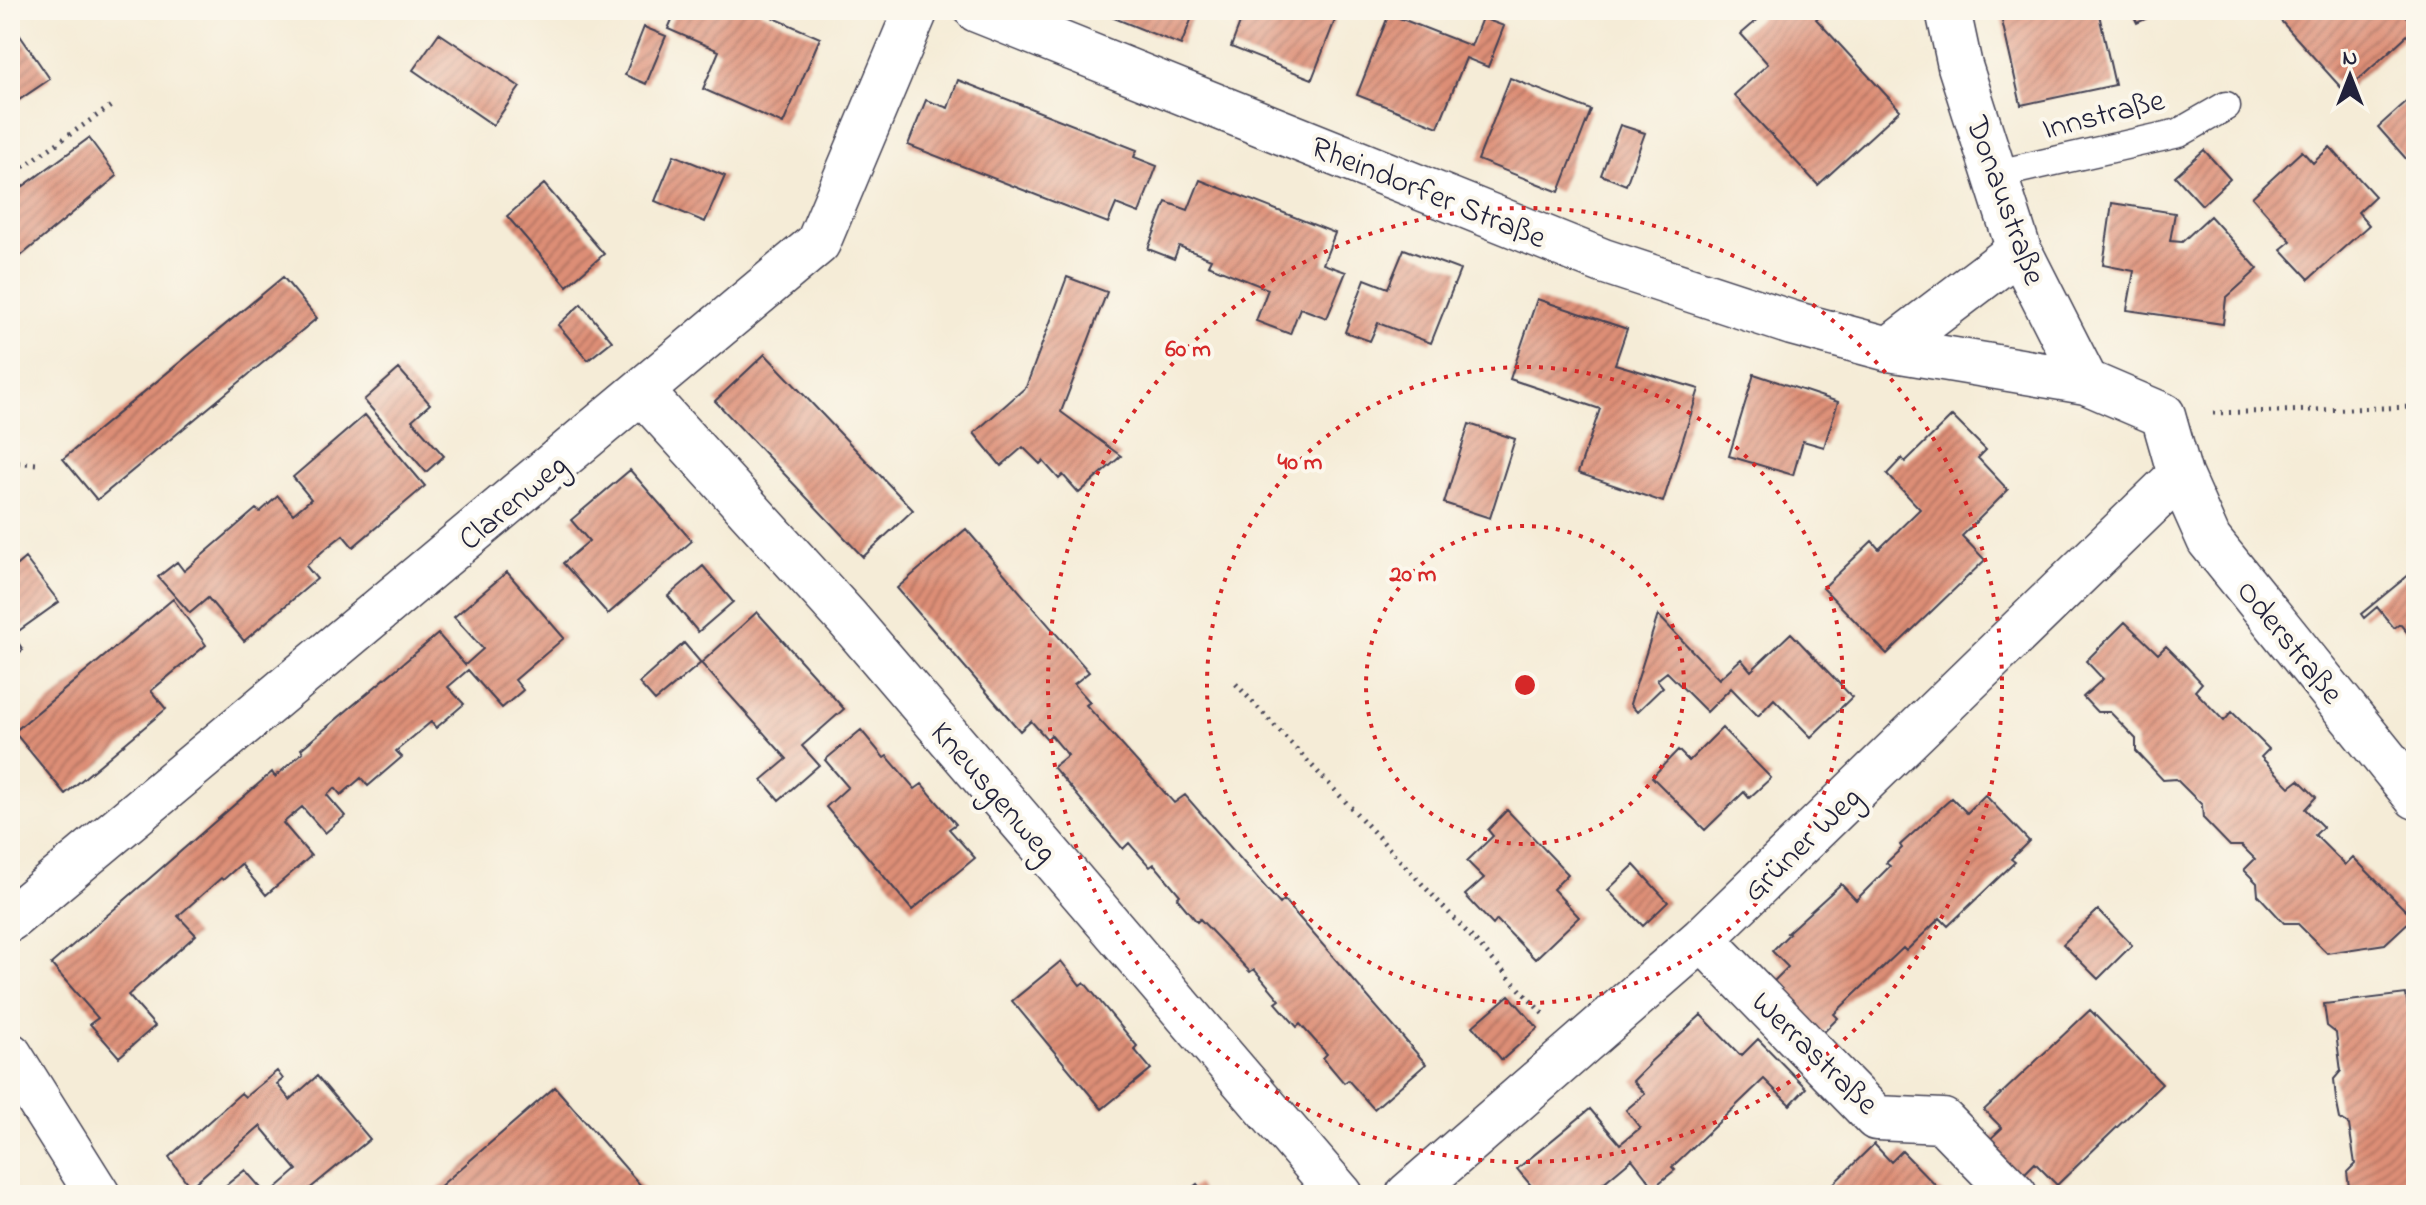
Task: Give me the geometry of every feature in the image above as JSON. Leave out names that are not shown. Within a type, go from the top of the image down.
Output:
[{"type":"street","name":"Clarenweg","points":[[10,919],[818,243],[916,10]]},
{"type":"street","name":"Rheindorfer Straße","points":[[977,10],[1603,261],[1792,323],[1889,349],[2086,382],[2163,415]]},
{"type":"street","name":"Donaustraße","points":[[1948,10],[1960,66],[2019,250],[2086,382]]},
{"type":"street","points":[[1889,349],[2019,250]]},
{"type":"street","name":"Kneusgenweg","points":[[642,392],[847,618],[1341,1195]]},
{"type":"street","points":[[2163,415],[2180,475]]},
{"type":"street","name":"Oderstraße","points":[[2180,475],[2209,540],[2416,797]]},
{"type":"street","name":"Grüner Weg","points":[[1408,1195],[1702,939],[2180,475]]},
{"type":"street","name":"Werrastraße","points":[[1702,939],[1876,1118],[1943,1121],[2015,1195]]},
{"type":"street","points":[[10,1055],[98,1195]]},
{"type":"lane","name":"Innstraße","points":[[1993,175],[2179,133],[2226,106]]},
{"type":"path","points":[[10,176],[111,106]]},
{"type":"path","points":[[2163,415],[2416,407]]},
{"type":"path","points":[[10,462],[36,464]]},
{"type":"path","points":[[1236,684],[1576,1049]]},
{"type":"building","points":[[676,10],[762,10],[760,12],[820,38],[783,124],[703,89],[719,51],[668,29]]},
{"type":"building","points":[[1100,10],[1195,10],[1181,45]]},
{"type":"building","points":[[1245,10],[1339,10],[1312,79],[1231,47]]},
{"type":"building","points":[[1756,10],[1826,10],[1816,19],[1900,110],[1818,185],[1734,95],[1768,64],[1741,34],[1762,16]]},
{"type":"building","points":[[2098,10],[2115,85],[2021,105],[2000,12]]},
{"type":"building","points":[[2131,10],[2157,10],[2158,13],[2137,23]]},
{"type":"building","points":[[2293,10],[2400,10],[2416,27],[2345,92],[2281,21]]},
{"type":"building","points":[[1389,14],[1471,46],[1482,18],[1504,26],[1488,67],[1466,58],[1438,127],[1357,95]]},
{"type":"building","points":[[10,21],[50,79],[10,106]]},
{"type":"building","points":[[644,27],[666,36],[646,84],[625,75]]},
{"type":"building","points":[[439,33],[520,87],[493,125],[413,70]]},
{"type":"building","points":[[1510,78],[1591,110],[1559,192],[1478,160]]},
{"type":"building","points":[[958,80],[1137,150],[1134,157],[1157,166],[1139,213],[1116,204],[1108,223],[908,145],[926,100],[948,108]]},
{"type":"building","points":[[2416,93],[2416,170],[2378,127]]},
{"type":"building","points":[[1620,125],[1645,133],[1626,185],[1601,175]]},
{"type":"building","points":[[89,138],[117,176],[10,265],[10,196]]},
{"type":"building","points":[[2330,147],[2375,196],[2358,212],[2369,225],[2309,279],[2281,249],[2291,241],[2252,197],[2302,151],[2313,163]]},
{"type":"building","points":[[2204,150],[2230,179],[2202,205],[2175,176]]},
{"type":"building","points":[[674,155],[725,176],[705,222],[655,201]]},
{"type":"building","points":[[1200,180],[1335,233],[1323,264],[1346,272],[1327,318],[1300,308],[1290,334],[1256,321],[1268,289],[1208,265],[1211,259],[1179,246],[1174,259],[1148,249],[1166,202],[1188,210]]},
{"type":"building","points":[[544,184],[604,254],[567,286],[507,216]]},
{"type":"building","points":[[2112,203],[2175,213],[2170,241],[2182,242],[2210,216],[2258,269],[2226,298],[2223,324],[2127,310],[2134,271],[2103,265]]},
{"type":"building","points":[[1404,249],[1460,270],[1431,343],[1378,323],[1370,341],[1345,332],[1365,279],[1388,288]]},
{"type":"building","points":[[283,277],[317,318],[97,500],[63,459]]},
{"type":"building","points":[[1067,277],[1107,292],[1061,412],[1121,456],[1079,493],[1063,475],[1059,479],[1043,461],[1040,464],[1023,447],[1001,466],[974,433],[1026,387]]},
{"type":"building","points":[[1537,299],[1627,329],[1615,364],[1699,389],[1663,502],[1578,473],[1600,409],[1510,379]]},
{"type":"building","points":[[581,304],[612,341],[588,360],[558,325]]},
{"type":"building","points":[[765,354],[913,510],[863,557],[715,401]]},
{"type":"building","points":[[399,369],[430,404],[412,420],[444,456],[426,472],[364,400]]},
{"type":"building","points":[[1754,374],[1838,402],[1824,447],[1803,441],[1793,475],[1729,456]]},
{"type":"building","points":[[365,415],[425,486],[353,547],[343,535],[324,550],[306,566],[317,579],[244,641],[208,598],[190,613],[158,577],[177,562],[184,571],[256,509],[260,512],[278,496],[293,514],[311,499],[293,477]]},
{"type":"building","points":[[1952,416],[1986,450],[1978,458],[2008,490],[1962,536],[1985,560],[1887,654],[1823,588],[1872,541],[1879,549],[1920,509],[1887,474],[1902,458],[1905,462]]},
{"type":"building","points":[[1469,424],[1515,439],[1490,518],[1444,503]]},
{"type":"building","points":[[630,470],[692,541],[608,614],[563,563],[589,541],[571,520]]},
{"type":"building","points":[[966,529],[1089,672],[1074,684],[1090,702],[1086,705],[1174,803],[1185,795],[1280,904],[1284,900],[1426,1064],[1374,1109],[1348,1080],[1344,1083],[1323,1058],[1327,1054],[1276,1003],[1280,1000],[1254,969],[1250,972],[1200,919],[1197,922],[1177,898],[1180,895],[1154,864],[1150,867],[1129,843],[1123,849],[1053,767],[1068,755],[1051,735],[1047,739],[1031,721],[1020,731],[897,588]]},
{"type":"building","points":[[25,558],[59,602],[13,635],[23,650],[10,659],[10,571]]},
{"type":"building","points":[[703,566],[733,602],[698,632],[668,596]]},
{"type":"building","points":[[2416,569],[2416,643],[2400,624],[2394,628],[2377,607],[2364,618],[2361,614]]},
{"type":"building","points":[[507,572],[564,638],[515,680],[523,690],[502,708],[468,670],[448,687],[464,704],[436,728],[431,722],[396,751],[402,757],[368,786],[361,778],[341,795],[335,788],[327,795],[345,816],[325,833],[302,807],[283,823],[311,856],[266,895],[241,864],[178,916],[196,935],[128,995],[155,1026],[119,1057],[90,1024],[98,1018],[51,964],[272,772],[275,777],[303,752],[301,749],[438,634],[465,665],[483,649],[454,617]]},
{"type":"building","points":[[173,599],[206,645],[151,691],[166,709],[65,794],[14,732]]},
{"type":"building","points":[[757,612],[844,709],[802,746],[819,765],[779,800],[762,780],[787,759],[701,663]]},
{"type":"building","points":[[1658,615],[1719,679],[1741,659],[1751,671],[1791,633],[1852,697],[1811,737],[1774,699],[1758,716],[1731,688],[1707,712],[1667,672],[1657,680],[1663,687],[1637,712],[1630,704]]},
{"type":"building","points":[[2125,622],[2158,654],[2166,646],[2202,683],[2195,691],[2224,721],[2232,712],[2269,749],[2261,757],[2290,787],[2299,780],[2316,797],[2305,809],[2323,827],[2315,835],[2345,865],[2353,857],[2413,918],[2385,944],[2327,953],[2297,923],[2284,923],[2258,895],[2257,883],[2244,870],[2255,859],[2242,846],[2230,846],[2203,818],[2202,805],[2176,779],[2163,780],[2136,751],[2136,739],[2110,712],[2097,712],[2083,697],[2103,679],[2086,661]]},
{"type":"building","points":[[684,643],[701,663],[655,701],[639,683]]},
{"type":"building","points":[[1722,728],[1771,778],[1749,798],[1744,792],[1705,830],[1652,777],[1678,750],[1689,761]]},
{"type":"building","points":[[861,730],[915,789],[922,784],[956,824],[949,829],[975,858],[912,910],[826,807],[848,787],[825,760]]},
{"type":"building","points":[[1985,795],[2029,841],[2011,859],[2015,862],[1948,926],[1940,918],[1906,951],[1903,948],[1834,1014],[1838,1018],[1821,1035],[1771,984],[1788,967],[1772,951],[1787,933],[1841,884],[1856,900],[1890,866],[1886,863],[1902,848],[1900,845],[1952,798],[1967,813]]},
{"type":"building","points":[[1507,810],[1568,874],[1553,889],[1579,917],[1535,959],[1497,920],[1493,925],[1465,895],[1484,878],[1467,861],[1493,836],[1488,830]]},
{"type":"building","points":[[1634,865],[1668,902],[1643,926],[1608,890]]},
{"type":"building","points":[[2098,910],[2132,945],[2098,979],[2063,944]]},
{"type":"building","points":[[1061,961],[1080,985],[1084,982],[1137,1046],[1134,1049],[1151,1069],[1102,1109],[1012,1001]]},
{"type":"building","points":[[2406,994],[2409,1015],[2416,1014],[2416,1195],[2350,1195],[2347,1172],[2355,1164],[2349,1125],[2340,1119],[2336,1099],[2334,1079],[2341,1071],[2336,1033],[2327,1026],[2324,1004]]},
{"type":"building","points":[[1509,995],[1538,1028],[1502,1060],[1473,1026]]},
{"type":"building","points":[[2090,1010],[2162,1084],[2057,1185],[2035,1163],[2018,1180],[1984,1145],[2002,1128],[1984,1110]]},
{"type":"building","points":[[1701,1015],[1741,1056],[1758,1039],[1806,1088],[1790,1105],[1764,1079],[1672,1167],[1675,1170],[1654,1187],[1632,1159],[1589,1195],[1539,1195],[1517,1169],[1590,1109],[1620,1144],[1640,1128],[1626,1110],[1645,1094],[1633,1081]]},
{"type":"building","points":[[277,1071],[283,1079],[277,1084],[290,1100],[317,1076],[370,1139],[302,1195],[268,1195],[297,1170],[260,1126],[190,1187],[169,1157],[241,1093],[245,1097]]},
{"type":"building","points":[[555,1087],[649,1195],[430,1195]]},
{"type":"building","points":[[1874,1144],[1891,1162],[1902,1151],[1945,1195],[1822,1195]]},
{"type":"building","points":[[245,1170],[267,1195],[214,1195]]},
{"type":"building","points":[[1197,1184],[1206,1195],[1183,1195]]}]
